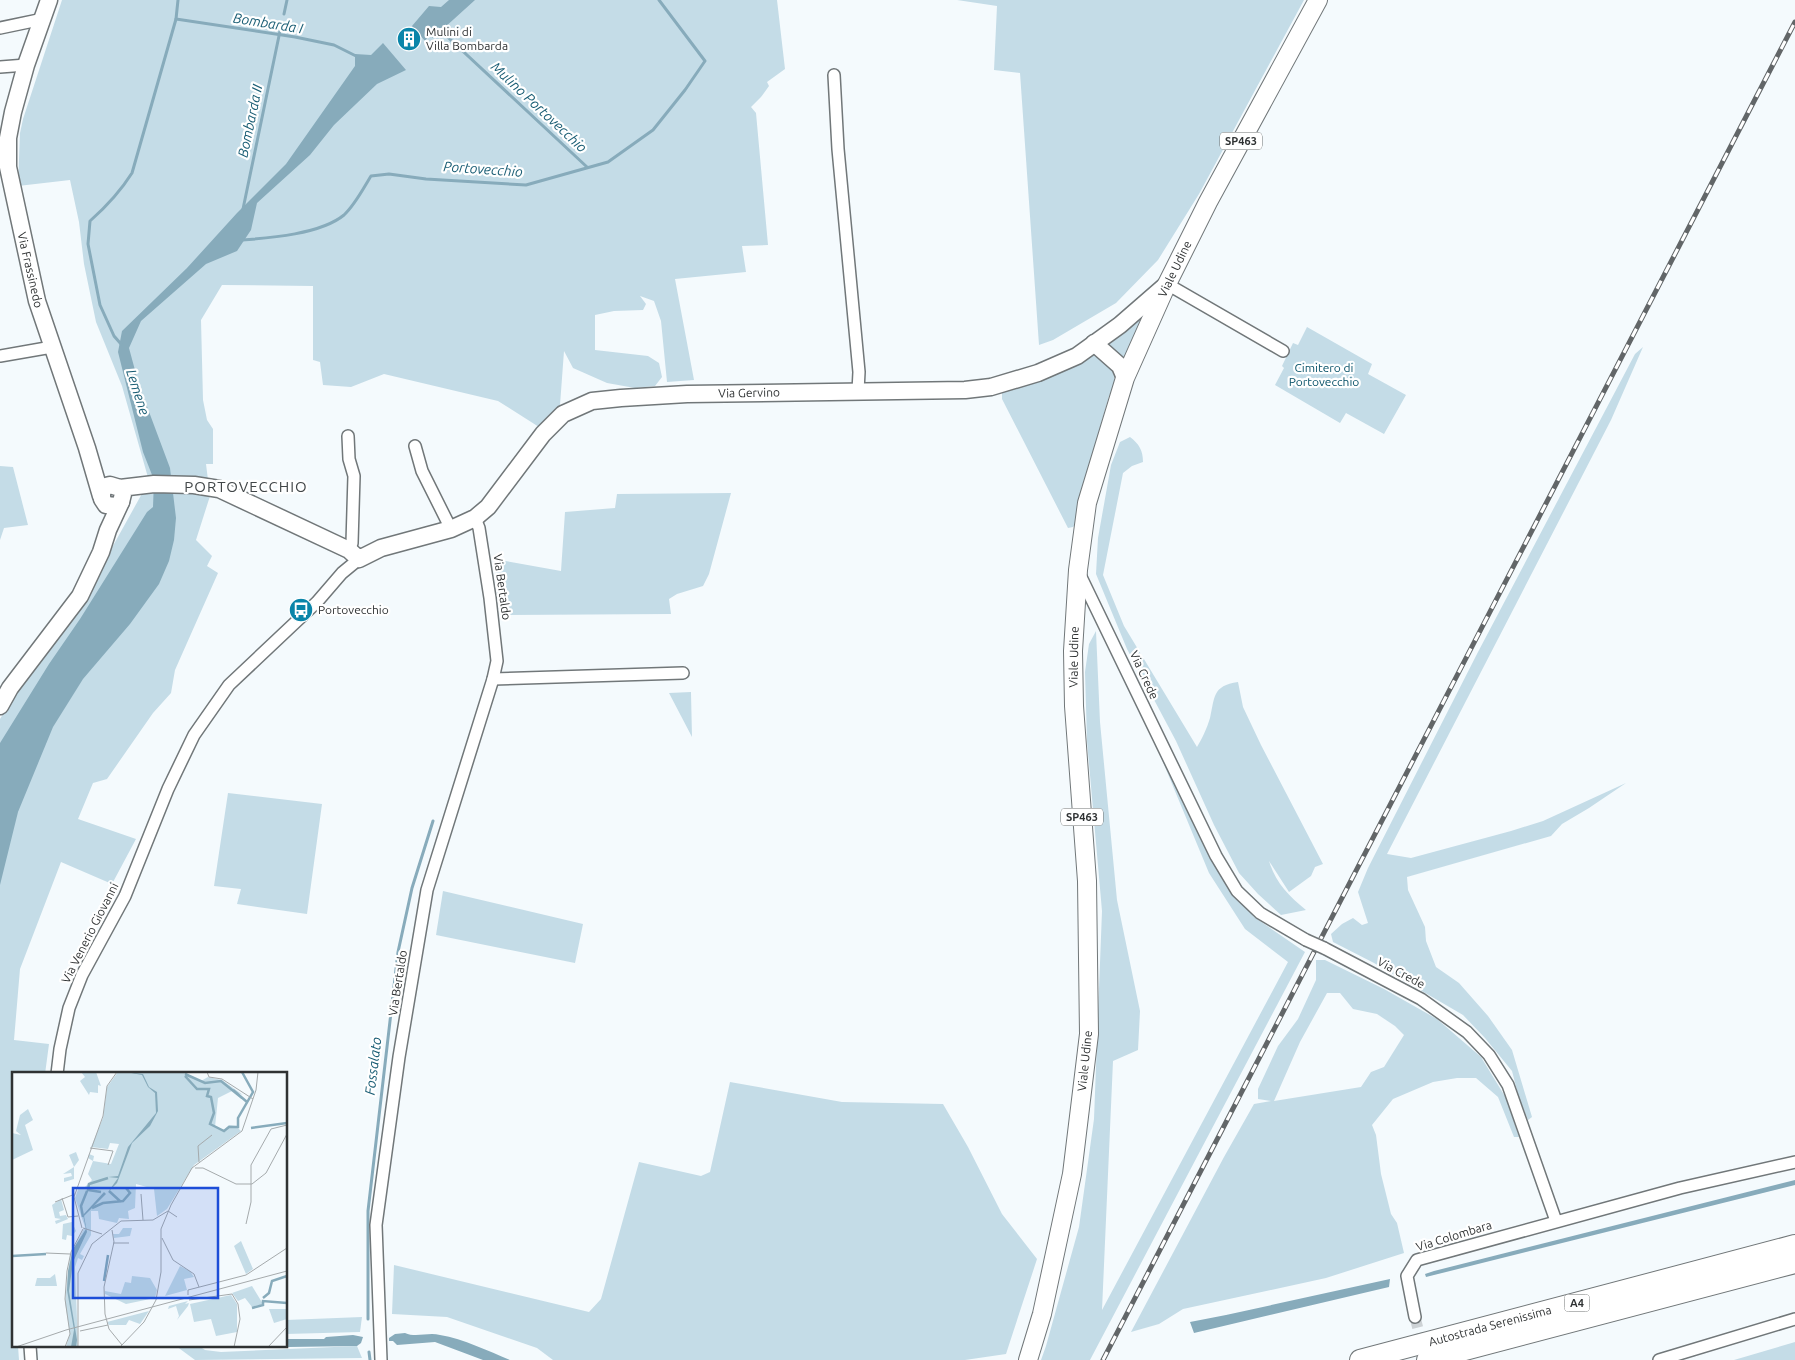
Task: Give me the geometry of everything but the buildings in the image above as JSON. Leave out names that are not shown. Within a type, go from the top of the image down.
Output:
[{"type":"highway","name":"Autostrada Serenissima","points":[[1360,1360],[1795,1245]]},
{"type":"highway","name":"Autostrada Serenissima","points":[[1427,1360],[1795,1263]]},
{"type":"main road","name":"Viale Udine","points":[[1028,1360],[1042,1314],[1072,1174],[1089,1034],[1087,881],[1072,651],[1078,570],[1087,503],[1125,378],[1167,284],[1208,202],[1318,0]]},
{"type":"street","name":"Via Frassinedo","points":[[49,0],[26,65],[13,112],[8,138],[8,167],[37,301],[94,470],[108,530]]},
{"type":"street","points":[[0,28],[43,18]]},
{"type":"street","points":[[0,68],[26,65]]},
{"type":"street","points":[[834,75],[838,149],[859,372],[858,391]]},
{"type":"street","points":[[1167,284],[1283,351]]},
{"type":"street","name":"Via Gervino","points":[[354,555],[477,523],[543,434],[564,414],[592,401],[687,394],[965,390],[990,387],[1038,373],[1077,356],[1120,325],[1167,284]]},
{"type":"street","points":[[1094,343],[1120,366],[1125,378]]},
{"type":"street","points":[[0,356],[52,347]]},
{"type":"street","points":[[348,436],[349,459],[354,476],[352,543],[354,555]]},
{"type":"street","points":[[415,446],[422,471],[451,529]]},
{"type":"street","points":[[94,470],[119,494]]},
{"type":"street","points":[[102,499],[102,492],[106,486],[119,494],[148,485],[194,485],[219,489],[354,555]]},
{"type":"street","points":[[0,706],[10,688],[80,596],[100,552],[119,494]]},
{"type":"street","name":"Via Bertaldo","points":[[381,1360],[376,1225],[399,1057],[425,900],[439,849],[493,679],[497,660],[490,598],[477,523]]},
{"type":"street","name":"Via Venerio Giovanni","points":[[57,1072],[69,1008],[82,976],[125,896],[168,789],[194,735],[229,684],[317,602],[342,573],[354,555]]},
{"type":"street","name":"Via Crede","points":[[1078,570],[1212,848],[1237,891],[1260,913],[1306,940],[1421,999],[1467,1032],[1490,1055],[1508,1085],[1556,1221]]},
{"type":"street","points":[[493,679],[684,673]]},
{"type":"street","points":[[1556,1221],[1680,1188],[1795,1162]]},
{"type":"street","name":"Via Colombara","points":[[1415,1317],[1407,1276],[1416,1260],[1556,1221]]},
{"type":"street","points":[[1659,1360],[1795,1319]]},
{"type":"green space","points":[[62,0],[777,0],[785,69],[767,82],[769,86],[751,107],[756,113],[768,245],[742,246],[746,272],[675,279],[694,380],[667,382],[661,321],[654,301],[640,296],[646,304],[643,310],[614,311],[595,315],[595,350],[648,356],[659,363],[662,377],[655,386],[635,388],[607,383],[573,368],[564,351],[560,405],[539,427],[498,401],[384,374],[351,387],[323,385],[320,362],[313,360],[313,286],[222,285],[201,320],[203,400],[207,420],[213,429],[213,464],[206,464],[210,496],[196,540],[212,556],[207,566],[218,573],[175,670],[171,693],[153,713],[107,779],[93,783],[78,819],[136,839],[112,884],[61,862],[20,969],[14,1040],[49,1044],[45,1072],[12,1072],[12,1348],[18,1348],[19,1360],[0,1360],[0,719],[37,659],[84,598],[149,481],[122,386],[96,322],[70,180],[18,186],[20,133]]},
{"type":"green space","points":[[957,0],[1304,0],[1199,194],[1158,260],[1116,303],[1053,340],[1039,345],[1020,73],[994,70],[997,6]]},
{"type":"green space","points":[[1140,318],[1141,322],[1125,361],[1106,347],[1109,339]]},
{"type":"green space","name":"Cimitero di Portovecchio","points":[[1307,327],[1372,364],[1368,374],[1406,395],[1384,434],[1346,413],[1340,423],[1275,385],[1284,368],[1282,366],[1293,343],[1298,345]]},
{"type":"green space","points":[[1643,347],[1611,420],[1387,854],[1411,858],[1511,831],[1543,821],[1626,783],[1562,824],[1551,836],[1407,877],[1408,890],[1425,927],[1426,941],[1436,967],[1459,983],[1488,1016],[1512,1050],[1532,1117],[1528,1120],[1519,1098],[1512,1071],[1463,1015],[1374,963],[1333,942],[1331,934],[1342,924],[1353,918],[1362,925],[1368,923],[1358,892],[1368,868],[1478,652],[1635,354]]},
{"type":"green space","points":[[1090,354],[1108,365],[1114,375],[1114,381],[1089,466],[1077,523],[1073,527],[1068,528],[1002,399],[1002,389]]},
{"type":"green space","points":[[1130,437],[1140,448],[1143,462],[1132,466],[1123,473],[1103,575],[1124,626],[1197,747],[1209,722],[1216,694],[1223,686],[1238,682],[1243,707],[1323,864],[1315,867],[1311,876],[1289,892],[1269,861],[1275,876],[1283,888],[1306,910],[1281,915],[1239,873],[1214,825],[1176,741],[1127,649],[1096,574],[1098,538],[1111,465],[1120,442]]},
{"type":"green space","points":[[0,466],[13,467],[28,525],[4,528],[0,540]]},
{"type":"green space","points":[[731,493],[709,574],[703,586],[677,594],[669,599],[671,614],[500,615],[494,559],[561,571],[565,512],[615,508],[617,494]]},
{"type":"green space","points":[[1096,631],[1100,722],[1117,900],[1140,1011],[1138,1050],[1113,1061],[1102,1310],[1288,962],[1245,929],[1209,873],[1153,738],[1221,876],[1254,917],[1305,952],[1090,1360],[1041,1360],[1079,1227],[1094,1119],[1102,911],[1087,741],[1085,672],[1089,644]]},
{"type":"green space","points":[[669,693],[691,693],[692,737]]},
{"type":"green space","points":[[228,793],[322,804],[307,914],[237,904],[241,889],[214,886]]},
{"type":"green space","points":[[443,891],[583,924],[575,963],[436,935]]},
{"type":"green space","points":[[1316,960],[1325,960],[1384,989],[1437,1019],[1481,1057],[1506,1098],[1519,1137],[1514,1137],[1498,1097],[1476,1078],[1457,1078],[1433,1082],[1393,1099],[1372,1125],[1376,1135],[1381,1174],[1391,1214],[1397,1223],[1404,1253],[1326,1278],[1183,1309],[1159,1324],[1131,1332],[1254,1104],[1271,1101],[1258,1099],[1258,1089],[1278,1046],[1298,1019],[1316,980]],"holes":[[[1327,993],[1340,993],[1353,1009],[1377,1014],[1395,1026],[1404,1035],[1384,1067],[1371,1072],[1361,1087],[1274,1101],[1300,1042]]]},
{"type":"green space","points":[[730,1082],[842,1102],[943,1104],[968,1147],[1002,1214],[1037,1259],[1006,1354],[965,1360],[553,1360],[537,1348],[447,1317],[392,1314],[394,1265],[589,1312],[601,1299],[639,1162],[701,1176],[710,1172]]},
{"type":"green space","points":[[362,1317],[360,1332],[288,1334],[288,1320]]},
{"type":"green space","points":[[1795,1342],[1795,1360],[1734,1360]]},
{"type":"green space","points":[[357,1346],[362,1358],[195,1360],[179,1348],[202,1348],[221,1352]]},
{"type":"water","points":[[449,0],[475,0],[433,38],[430,35],[425,41],[412,26],[429,6],[441,7]]},
{"type":"water","name":"Lemene","points":[[383,43],[406,70],[377,84],[334,125],[310,155],[257,203],[251,230],[237,251],[206,264],[141,321],[129,348],[139,385],[170,468],[176,518],[174,540],[169,561],[159,584],[130,624],[83,679],[53,727],[18,812],[0,885],[0,743],[147,512],[153,507],[154,480],[143,452],[118,352],[122,331],[187,268],[237,213],[286,164],[355,66],[355,54],[371,55]]},
{"type":"water","points":[[1795,1180],[1795,1185],[1426,1277],[1425,1274],[1434,1271]]},
{"type":"water","points":[[1390,1279],[1389,1287],[1194,1333],[1190,1322],[1226,1315]]},
{"type":"water","points":[[405,1333],[413,1335],[436,1334],[458,1339],[510,1360],[483,1360],[435,1342],[397,1345],[393,1341],[389,1341],[389,1338],[395,1334]]},
{"type":"water","points":[[353,1335],[363,1337],[361,1343],[357,1346],[288,1347],[288,1339],[324,1339],[326,1337]]},
{"type":"waterway","name":"Bombarda I","points":[[178,0],[176,19],[295,37],[334,45],[358,57]]},
{"type":"waterway","name":"Bombarda II","points":[[284,14],[287,0]]},
{"type":"waterway","name":"Portovecchio","points":[[242,240],[295,234],[322,227],[344,215],[352,207],[371,176],[389,174],[426,179],[526,185],[608,162],[653,130],[705,61],[659,0]]},
{"type":"waterway","points":[[121,344],[114,336],[100,305],[88,244],[90,221],[113,198],[132,173],[176,19]]},
{"type":"waterway","name":"Mulino Portovecchio","points":[[438,28],[587,167]]},
{"type":"waterway","name":"Bombarda II","points":[[243,209],[280,31]]},
{"type":"waterway","name":"Fossalato","points":[[368,1319],[368,1211],[398,952],[412,888],[433,821]]},
{"type":"waterway","name":"Fossalato","points":[[369,1352],[370,1360]]},
{"type":"tunnel","points":[[1415,1317],[1423,1349]]},
{"type":"railway","points":[[1103,1360],[1795,22]]},
{"type":"place","name":"Mulini di Villa Bombarda","points":[[409,39]]},
{"type":"place","name":"Portovecchio","points":[[301,610]]},
{"type":"district","name":"PORTOVECCHIO","points":[[246,487]]}]
